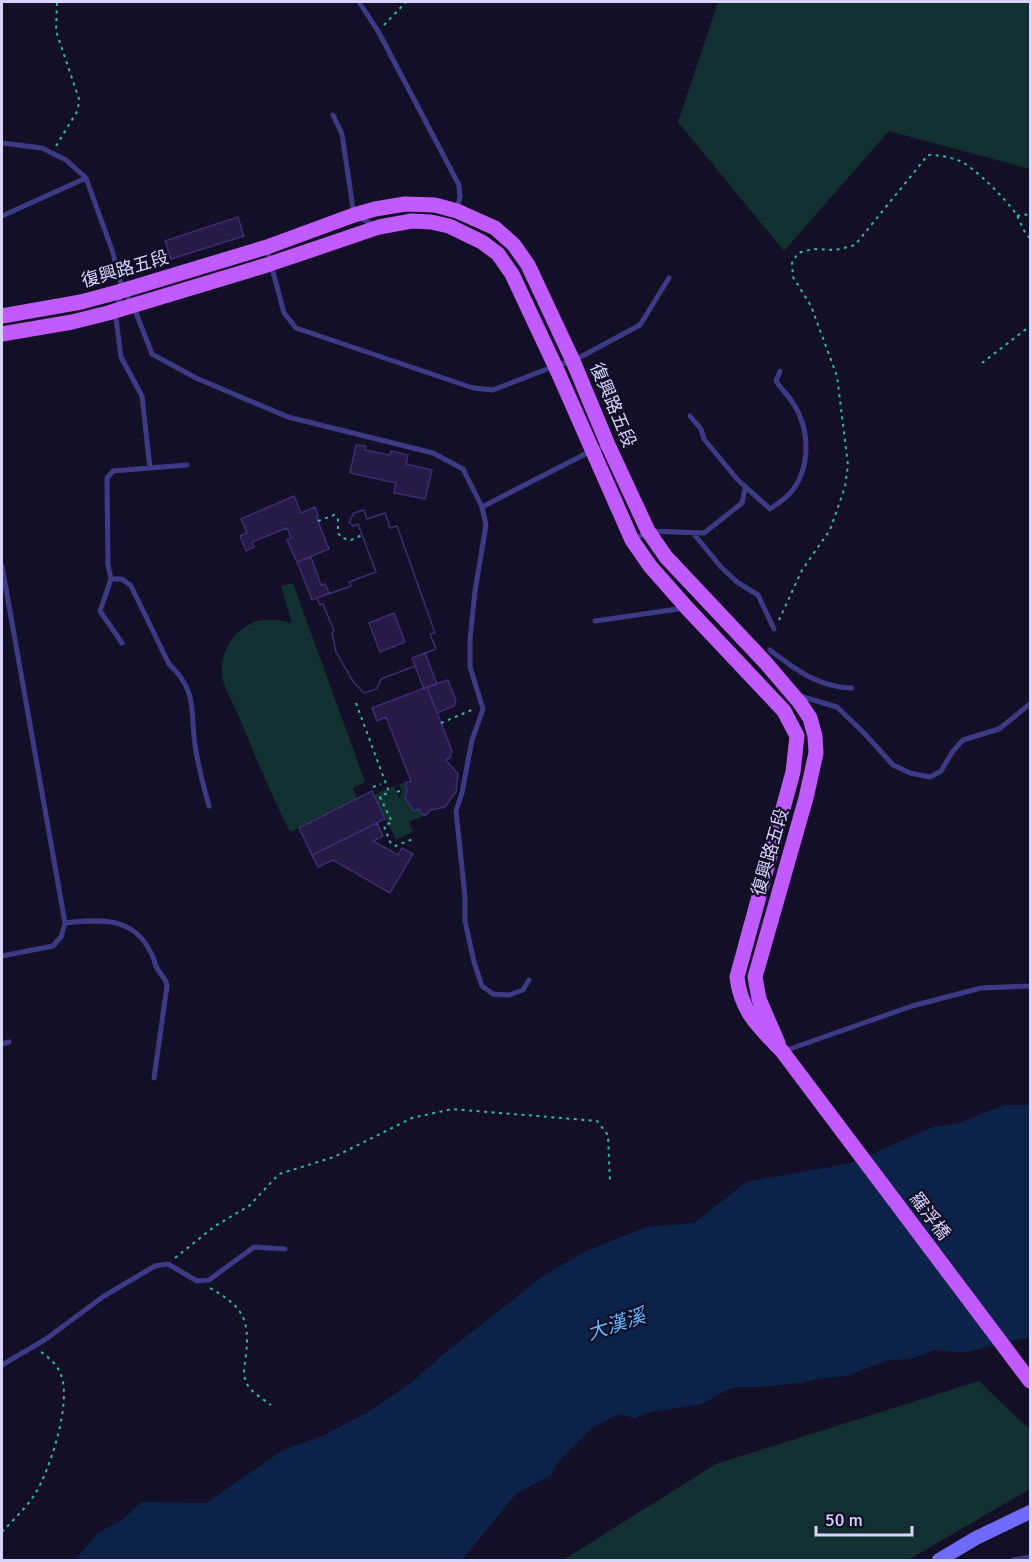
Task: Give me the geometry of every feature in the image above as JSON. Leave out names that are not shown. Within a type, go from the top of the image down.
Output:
[{"type":"main road","name":"復興路五段","points":[[2,316],[81,303],[267,248],[354,215],[405,204],[435,206],[457,211],[495,228],[514,245],[528,265],[573,361],[608,445],[648,531],[666,556],[793,694],[810,718],[816,736],[816,753],[806,798],[755,977],[759,999],[782,1051],[798,1075]]},
{"type":"main road","name":"復興路五段","points":[[2,334],[72,322],[133,305],[272,263],[379,227],[412,222],[440,224],[482,242],[498,254],[512,274],[632,540],[650,566],[687,608],[784,711],[797,736],[793,772],[736,977],[738,990],[750,1018],[782,1051]]},
{"type":"main road","points":[[796,751],[816,753]]},
{"type":"main road","points":[[757,903],[773,911]]},
{"type":"main road","name":"羅浮橋","points":[[798,1075],[1030,1381]]},
{"type":"street","points":[[939,1560],[976,1538],[1030,1512]]},
{"type":"lane","points":[[359,2],[378,31],[459,185],[460,196],[457,211]]},
{"type":"lane","points":[[333,115],[342,134],[354,215],[379,227]]},
{"type":"lane","points":[[2,143],[42,148],[66,160],[86,178],[112,250],[123,291],[133,305],[153,354],[196,378],[288,417],[433,453],[463,469],[482,507],[486,525],[470,639],[470,667],[482,706],[481,717],[472,740],[462,793],[456,811],[465,897],[465,921],[482,986],[493,994],[509,995],[523,990],[530,980]]},
{"type":"lane","points":[[2,216],[86,178]]},
{"type":"lane","points":[[267,248],[284,313],[296,328],[473,388],[493,390],[573,361],[640,325],[669,278]]},
{"type":"lane","points":[[123,291],[115,310],[121,357],[142,396],[150,468]]},
{"type":"lane","points":[[690,416],[701,429],[704,439],[745,488],[771,509],[791,493],[800,477],[806,455],[803,422],[793,402],[776,381],[780,371]]},
{"type":"lane","points":[[482,507],[592,450],[608,445]]},
{"type":"lane","points":[[122,643],[100,611],[111,579],[108,565],[107,478],[113,471],[187,465]]},
{"type":"lane","points":[[632,540],[648,531],[704,532],[742,503],[745,488]]},
{"type":"lane","points":[[693,533],[721,567],[737,582],[758,595],[774,629]]},
{"type":"lane","points":[[2,566],[64,923],[61,937],[53,946],[2,956]]},
{"type":"lane","points":[[111,579],[122,579],[131,586],[170,664],[180,674],[191,696],[195,749],[208,806]]},
{"type":"lane","points":[[595,621],[687,608]]},
{"type":"lane","points":[[770,650],[812,680],[835,688],[852,688]]},
{"type":"lane","points":[[793,694],[837,707],[893,765],[910,773],[930,777],[941,771],[963,740],[999,729],[1030,704]]},
{"type":"lane","points":[[64,923],[91,920],[116,922],[133,931],[145,942],[153,954],[156,969],[166,979],[167,986],[154,1078]]},
{"type":"lane","points":[[782,1051],[912,1006],[981,988],[1030,986]]},
{"type":"lane","points":[[2,1044],[9,1042]]},
{"type":"lane","points":[[2,1365],[34,1346],[104,1296],[155,1266],[168,1264],[197,1281],[209,1280],[254,1247],[285,1249]]},
{"type":"lane","points":[[1013,1560],[1030,1557]]},
{"type":"path","points":[[52,153],[78,110],[79,99],[56,31],[57,2]]},
{"type":"path","points":[[378,31],[406,2]]},
{"type":"path","points":[[774,629],[802,570],[831,530],[842,499],[848,465],[837,376],[812,306],[793,277],[792,263],[798,253],[813,249],[836,250],[855,245],[928,155],[940,155],[962,162],[987,183],[1017,216],[1026,235],[1030,238]]},
{"type":"path","points":[[1017,216],[1030,214]]},
{"type":"path","points":[[982,363],[1030,326]]},
{"type":"path","points":[[318,521],[334,515],[338,518],[338,533],[342,538],[351,540],[362,535]]},
{"type":"path","points":[[356,703],[389,792],[380,797],[392,822],[384,826],[390,842],[395,846],[413,839]]},
{"type":"path","points":[[441,723],[482,706]]},
{"type":"path","points":[[373,787],[381,784]]},
{"type":"path","points":[[397,792],[402,790]]},
{"type":"path","points":[[168,1264],[215,1226],[249,1206],[279,1174],[334,1157],[412,1118],[452,1109],[597,1121],[608,1135],[610,1183]]},
{"type":"path","points":[[197,1281],[220,1294],[242,1313],[248,1335],[244,1378],[252,1391],[271,1405]]},
{"type":"path","points":[[2,1532],[35,1494],[47,1467],[62,1413],[64,1393],[61,1374],[51,1359],[34,1346]]},
{"type":"green space","points":[[718,2],[1030,2],[1030,169],[889,131],[784,251],[678,122]]},
{"type":"green space","points":[[293,583],[365,782],[353,788],[357,799],[290,832],[227,690],[222,676],[222,666],[227,647],[246,626],[268,620],[292,623],[281,586]]},
{"type":"green space","points":[[405,783],[407,789],[405,798],[414,811],[419,809],[426,815],[409,822],[413,832],[396,840],[374,795],[394,786],[399,799],[402,791],[399,784]]},
{"type":"green space","points":[[979,1381],[1030,1430],[1030,1489],[908,1560],[563,1560],[716,1464]]},
{"type":"water","name":"大漢溪","points":[[1004,1105],[1030,1105],[1030,1337],[962,1353],[934,1350],[915,1358],[886,1361],[846,1376],[801,1383],[739,1387],[725,1391],[702,1404],[651,1412],[634,1418],[618,1414],[592,1428],[557,1463],[551,1475],[516,1494],[462,1560],[75,1560],[99,1532],[122,1520],[141,1502],[206,1503],[283,1450],[322,1436],[368,1412],[411,1383],[440,1357],[543,1276],[584,1252],[646,1227],[694,1223],[746,1182],[851,1163],[933,1127],[959,1123]]},
{"type":"building","points":[[238,217],[244,236],[171,259],[165,241]]},
{"type":"building","points":[[356,445],[366,446],[365,450],[390,455],[391,451],[408,455],[406,464],[432,470],[425,499],[394,493],[396,483],[350,473]]},
{"type":"building","points":[[294,496],[301,513],[315,507],[317,519],[329,549],[297,562],[287,540],[291,538],[287,528],[252,542],[254,547],[246,551],[240,536],[247,533],[241,519]]},
{"type":"building","points":[[364,510],[367,519],[385,513],[390,528],[397,526],[435,633],[430,634],[436,649],[412,658],[415,666],[381,679],[377,689],[364,693],[354,683],[336,652],[332,633],[334,631],[323,604],[320,605],[317,598],[351,586],[349,582],[376,572],[358,524],[353,526],[349,522],[354,513]],"holes":[[[394,613],[405,642],[380,652],[369,623]]]},
{"type":"building","points":[[364,510],[367,519],[385,513],[390,528],[397,526],[435,633],[430,634],[436,649],[412,658],[415,666],[381,679],[377,689],[364,693],[354,683],[336,652],[332,633],[334,631],[323,604],[320,605],[317,598],[351,586],[349,582],[376,572],[358,524],[353,526],[349,522],[354,513]]},
{"type":"building","points":[[311,557],[321,585],[325,584],[329,593],[312,600],[297,562]]},
{"type":"building","points":[[425,653],[437,684],[424,689],[412,658]]},
{"type":"building","points":[[448,680],[456,701],[454,706],[437,713],[427,687]]},
{"type":"building","points":[[427,687],[452,751],[450,758],[446,760],[458,774],[456,792],[445,807],[431,810],[426,815],[419,809],[414,811],[405,798],[407,789],[405,783],[411,781],[386,717],[377,721],[372,708]]},
{"type":"building","points":[[372,791],[385,819],[312,855],[299,828]]},
{"type":"building","points":[[377,823],[383,836],[373,841],[398,855],[402,848],[413,854],[390,893],[333,860],[318,867],[312,855]]}]
